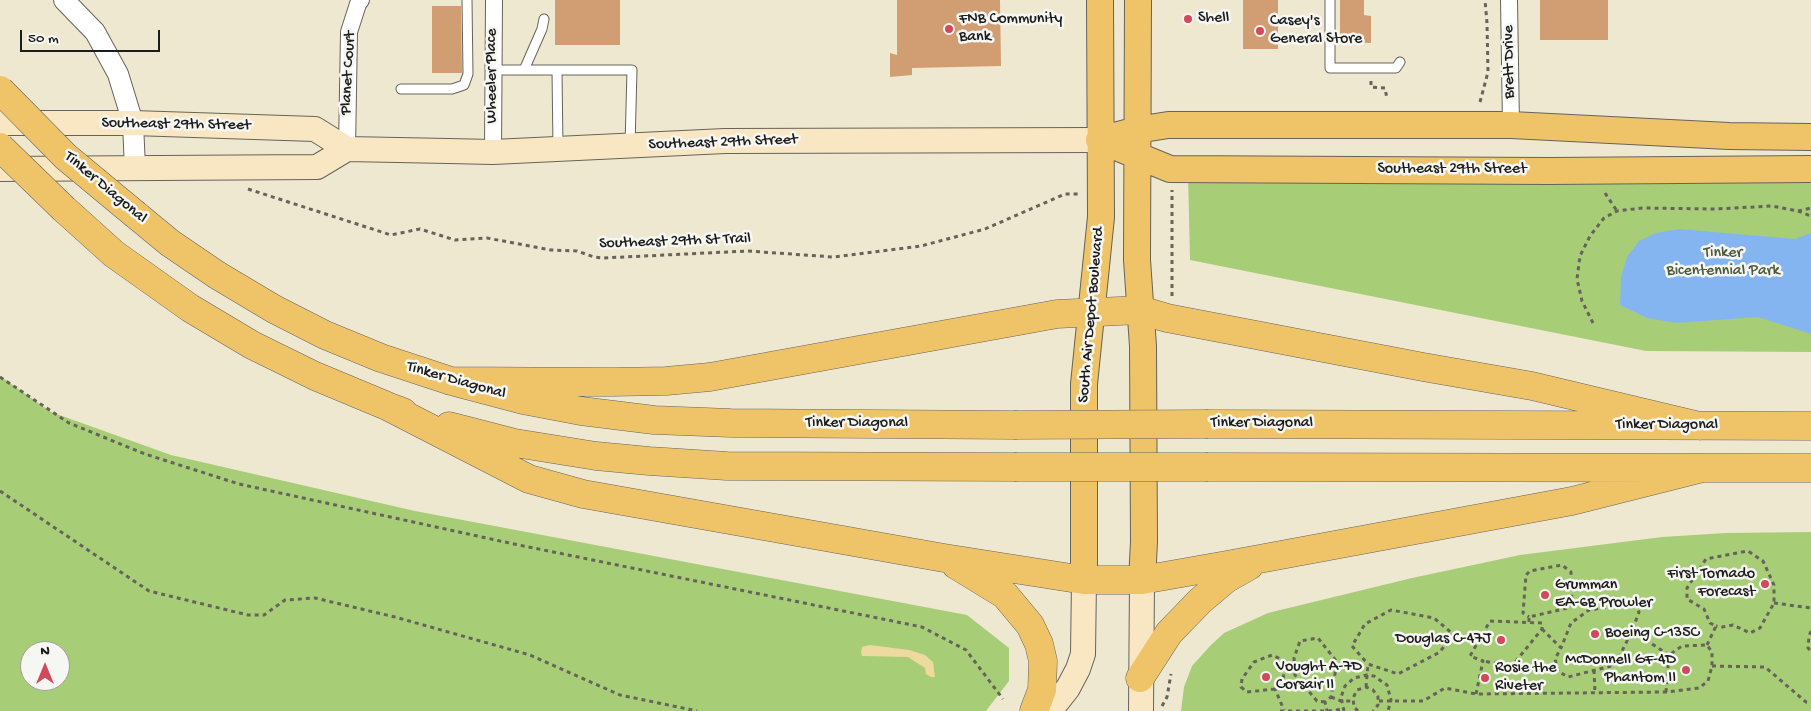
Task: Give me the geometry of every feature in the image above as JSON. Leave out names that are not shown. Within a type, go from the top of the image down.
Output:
[{"type":"highway","name":"Tinker Diagonal","points":[[0,90],[66,157],[136,215],[178,248],[217,275],[274,309],[325,335],[381,358],[452,381],[523,400],[582,412],[654,420],[731,423],[1811,426]]},
{"type":"highway","points":[[0,147],[114,254],[190,308],[261,349],[315,376],[387,406],[444,425],[515,443],[596,456],[727,466],[1811,468]]},
{"type":"highway","points":[[452,381],[621,382],[666,381],[710,377],[1057,314],[1140,310],[1167,318],[1532,386],[1700,426]]},
{"type":"highway","points":[[387,406],[529,479],[583,494],[944,558],[1084,580],[1142,580],[1264,558],[1572,501],[1703,468]]},
{"type":"highway","points":[[944,558],[1005,595],[1030,625],[1039,644],[1043,661],[1042,690],[1034,711]]},
{"type":"highway","points":[[1140,678],[1169,633],[1200,601],[1226,579],[1264,558]]},
{"type":"main road","name":"South Air Depot Boulevard","points":[[1050,711],[1068,688],[1083,654],[1084,384],[1099,250],[1101,194],[1099,140],[1100,0]]},
{"type":"main road","points":[[1138,0],[1137,260],[1143,355],[1144,542],[1140,678],[1141,711]]},
{"type":"main road","name":"Southeast 29th Street","points":[[0,123],[133,123],[315,129],[347,149],[493,152],[726,141],[1099,140],[1137,130],[1168,125],[1511,125],[1729,136],[1811,136]]},
{"type":"main road","name":"Southeast 29th Street","points":[[1099,140],[1170,169],[1548,171],[1811,169]]},
{"type":"main road","points":[[0,169],[317,168],[347,149]]},
{"type":"street","points":[[64,0],[95,32],[118,74],[133,123],[135,168]]},
{"type":"street","name":"Planet Court","points":[[347,149],[349,32],[361,0]]},
{"type":"street","name":"Wheeler Place","points":[[493,152],[492,70],[494,0]]},
{"type":"street","name":"Brett Drive","points":[[1509,0],[1511,125]]},
{"type":"lane","points":[[401,89],[452,89],[464,85],[468,74],[467,0]]},
{"type":"lane","points":[[1330,0],[1330,68],[1396,68],[1400,62]]},
{"type":"lane","points":[[524,70],[544,20]]},
{"type":"lane","points":[[492,70],[632,70],[630,146]]},
{"type":"lane","points":[[556,71],[558,148]]},
{"type":"path","points":[[1480,102],[1488,72],[1487,23],[1484,0]]},
{"type":"path","name":"Southeast 29th St Trail","points":[[242,187],[391,235],[420,229],[455,240],[487,238],[552,250],[577,251],[603,258],[748,251],[833,257],[921,246],[986,229],[1065,194],[1101,194]]},
{"type":"path","points":[[1138,193],[1172,188]]},
{"type":"path","points":[[1593,322],[1582,301],[1577,279],[1580,256],[1590,236],[1604,218],[1617,211],[1642,208],[1715,209],[1772,206],[1798,211],[1811,216]]},
{"type":"path","points":[[1798,211],[1811,208]]},
{"type":"path","points":[[0,377],[69,423],[145,454],[239,484],[514,544],[922,627],[966,650],[1003,699]]},
{"type":"path","points":[[0,491],[149,591],[248,615],[264,615],[285,600],[315,598],[395,617],[530,654],[620,695],[697,711]]},
{"type":"path","points":[[1748,551],[1763,561],[1774,585],[1774,603],[1760,628],[1750,633],[1733,625],[1716,626],[1710,623],[1704,610],[1687,599],[1687,588],[1706,559],[1748,551]]},
{"type":"path","points":[[1562,565],[1571,572],[1572,604],[1568,608],[1529,617],[1523,613],[1526,575],[1530,571],[1562,565]]},
{"type":"path","points":[[1632,603],[1639,612],[1632,631],[1615,665],[1568,677],[1558,671],[1555,659],[1571,622],[1589,610],[1632,603]]},
{"type":"path","points":[[1774,603],[1811,608]]},
{"type":"path","points":[[1392,610],[1434,618],[1452,634],[1440,652],[1398,674],[1368,664],[1352,646],[1365,624],[1392,610]]},
{"type":"path","points":[[1529,617],[1529,622]]},
{"type":"path","points":[[1490,621],[1529,622],[1542,622],[1542,629],[1512,666],[1483,661],[1470,656],[1490,621]]},
{"type":"path","points":[[1707,645],[1716,626]]},
{"type":"path","points":[[1542,629],[1561,648]]},
{"type":"path","points":[[1632,631],[1669,654]]},
{"type":"path","points":[[1811,631],[1808,648],[1811,651]]},
{"type":"path","points":[[1318,638],[1337,662],[1331,697],[1325,702],[1317,702],[1295,675],[1294,658],[1300,641],[1318,638]]},
{"type":"path","points":[[1669,654],[1682,646],[1707,645]]},
{"type":"path","points":[[1379,700],[1423,702],[1445,688],[1476,694],[1666,692],[1698,688],[1708,681],[1712,666],[1712,652],[1707,645]]},
{"type":"path","points":[[1666,692],[1669,654]]},
{"type":"path","points":[[1272,655],[1285,661],[1283,681],[1275,689],[1248,692],[1241,687],[1242,679],[1254,662],[1272,655]]},
{"type":"path","points":[[1476,694],[1483,661]]},
{"type":"path","points":[[1366,687],[1368,664]]},
{"type":"path","points":[[1712,666],[1765,667],[1806,702],[1811,703]]},
{"type":"path","points":[[1594,670],[1594,693]]},
{"type":"path","points":[[1275,689],[1282,711],[1343,710],[1341,702],[1342,692],[1348,682],[1360,675],[1374,676],[1387,685],[1391,700],[1388,711]]},
{"type":"path","points":[[1358,711],[1354,707],[1354,694],[1357,690],[1366,687],[1376,693],[1379,700],[1378,705],[1373,711]]},
{"type":"path","points":[[1331,697],[1341,702],[1353,701]]},
{"type":"path","points":[[1325,702],[1327,711]]},
{"type":"green space","name":"Tinker Bicentennial Park","points":[[1188,174],[1811,175],[1811,352],[1646,351],[1190,260]]},
{"type":"green space","points":[[0,376],[51,412],[171,455],[415,511],[967,615],[1009,648],[1009,681],[986,711],[0,711]]},
{"type":"green space","points":[[1811,532],[1811,711],[1181,711],[1184,687],[1192,666],[1224,633],[1268,613],[1412,578],[1520,555],[1662,537],[1725,533]]},
{"type":"sand","points":[[870,645],[909,650],[925,655],[933,662],[935,677],[926,674],[925,668],[908,657],[862,656],[862,647]]},
{"type":"water","points":[[1679,229],[1795,239],[1811,233],[1811,334],[1758,317],[1676,323],[1647,318],[1620,305],[1621,277],[1627,257],[1639,241],[1656,233]]},
{"type":"building","points":[[555,0],[620,0],[620,45],[555,45]]},
{"type":"building","name":"FNB Community Bank","points":[[897,0],[1000,0],[1001,66],[912,68],[912,75],[890,77],[890,53],[897,55]]},
{"type":"building","name":"Casey's General Store","points":[[1243,0],[1278,0],[1278,49],[1243,49]]},
{"type":"building","points":[[1340,0],[1364,0],[1364,15],[1371,16],[1371,43],[1340,42]]},
{"type":"building","points":[[1540,0],[1608,0],[1608,40],[1540,40]]},
{"type":"building","points":[[432,6],[461,6],[462,73],[432,73]]},
{"type":"place","name":"Shell","points":[[1188,19]]},
{"type":"place","name":"FNB Community Bank","points":[[949,29]]},
{"type":"place","name":"Casey's General Store","points":[[1260,31]]},
{"type":"place","name":"First Tornado Forecast","points":[[1765,584]]},
{"type":"place","name":"Grumman EA-6B Prowler","points":[[1545,595]]},
{"type":"place","name":"Boeing C-135C","points":[[1595,634]]},
{"type":"place","name":"Douglas C-47J","points":[[1501,640]]},
{"type":"place","name":"McDonnell GF-4D Phantom II","points":[[1686,670]]},
{"type":"place","name":"Vought A-7D Corsair II","points":[[1266,677]]},
{"type":"place","name":"Rosie the Riveter","points":[[1485,678]]}]
